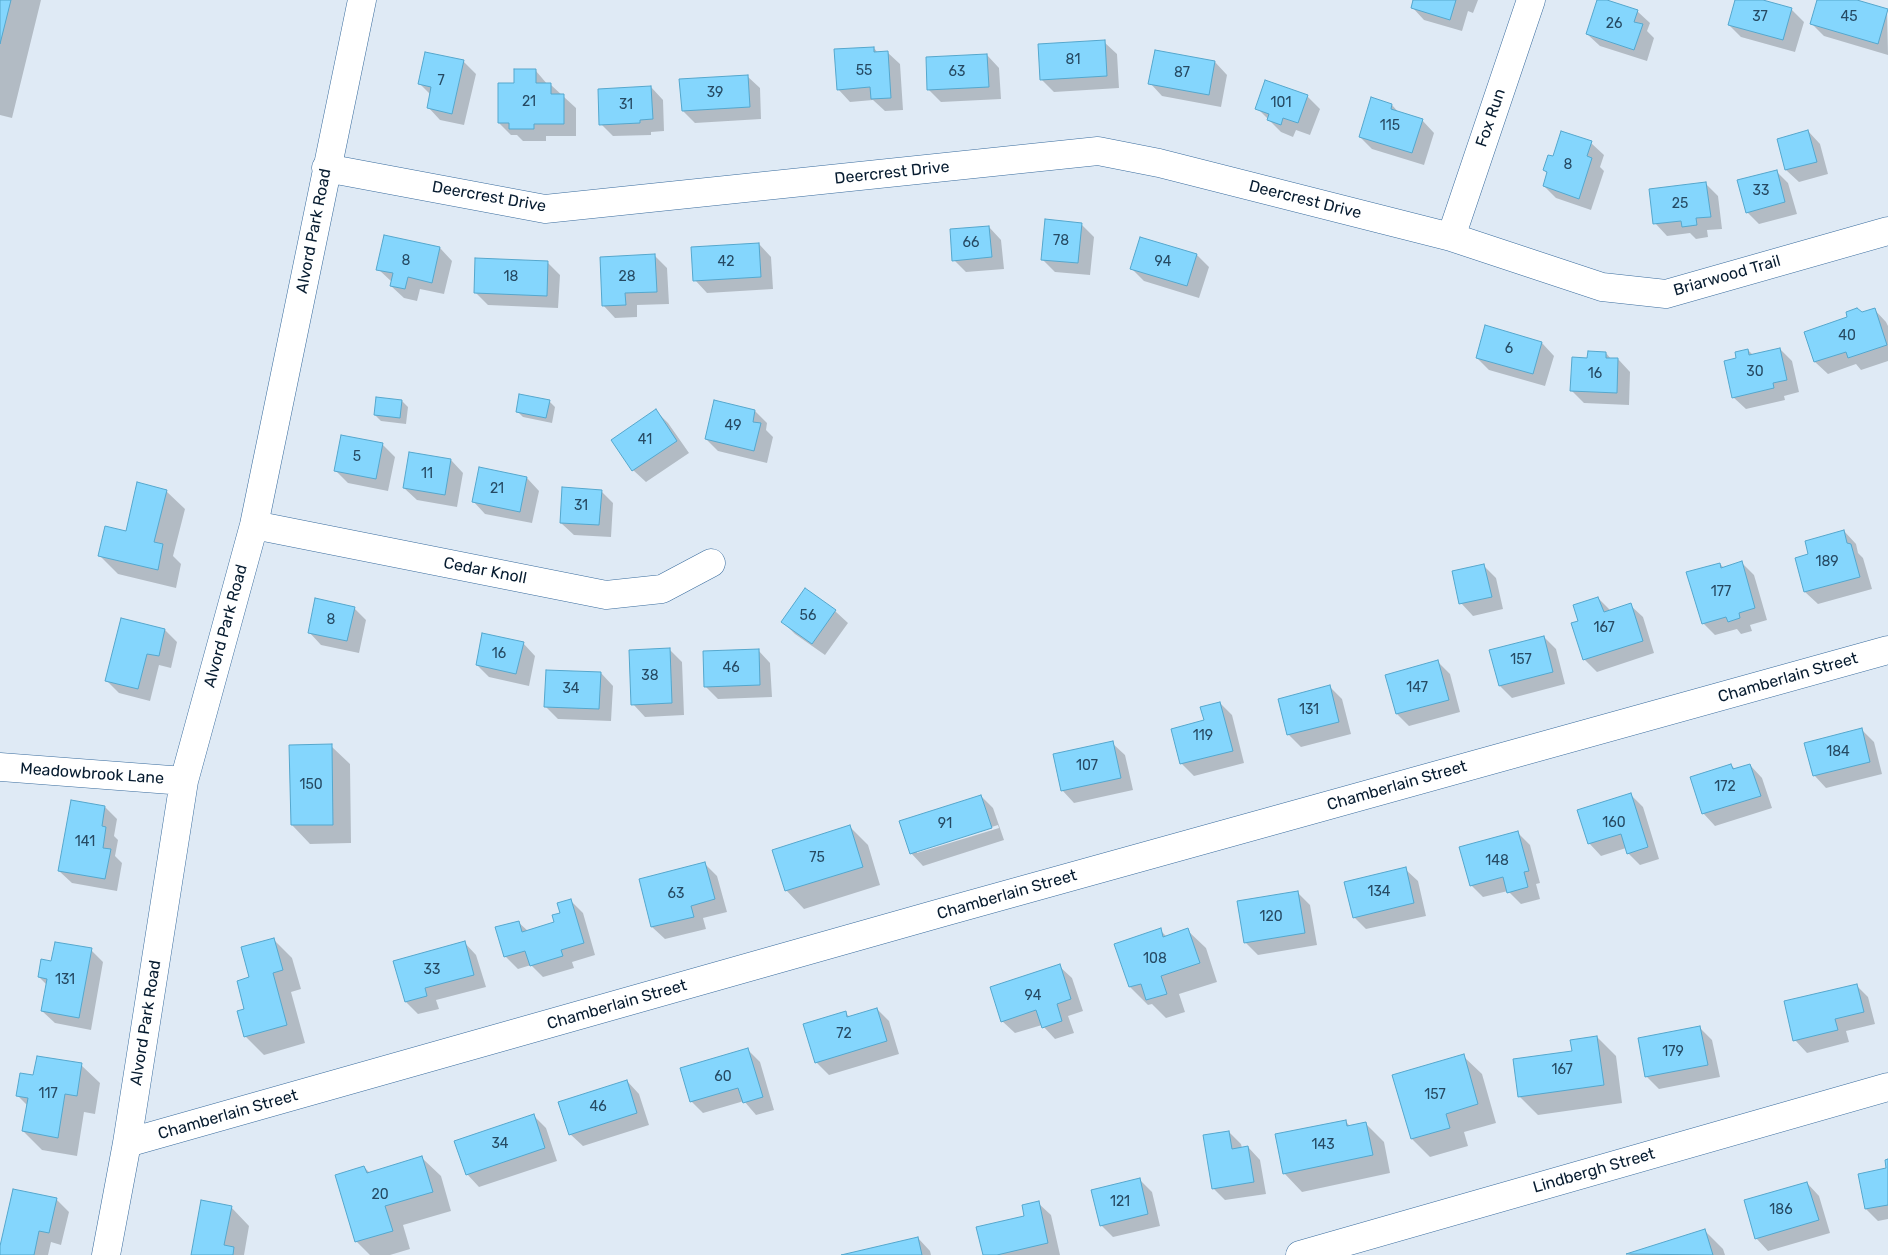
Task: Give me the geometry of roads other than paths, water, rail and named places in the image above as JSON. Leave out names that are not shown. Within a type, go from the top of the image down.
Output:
[{"type":"street","name":"Alvord Park Road","points":[[106,1255],[128,1143],[184,781],[254,525],[362,0]]},
{"type":"street","name":"Fox Run","points":[[1451,237],[1531,0]]},
{"type":"street","name":"Deercrest Drive","points":[[326,168],[545,209],[1098,151],[1159,163],[1451,237]]},
{"type":"street","name":"Briarwood Trail","points":[[1451,237],[1602,287],[1666,294],[1888,232]]},
{"type":"street","name":"Cedar Knoll","points":[[254,525],[606,595],[662,589],[711,563]]},
{"type":"street","name":"Chamberlain Street","points":[[128,1143],[935,915],[1888,650]]},
{"type":"street","name":"Meadowbrook Lane","points":[[0,767],[184,781]]},
{"type":"street","name":"Lindbergh Street","points":[[1300,1255],[1888,1087]]}]
